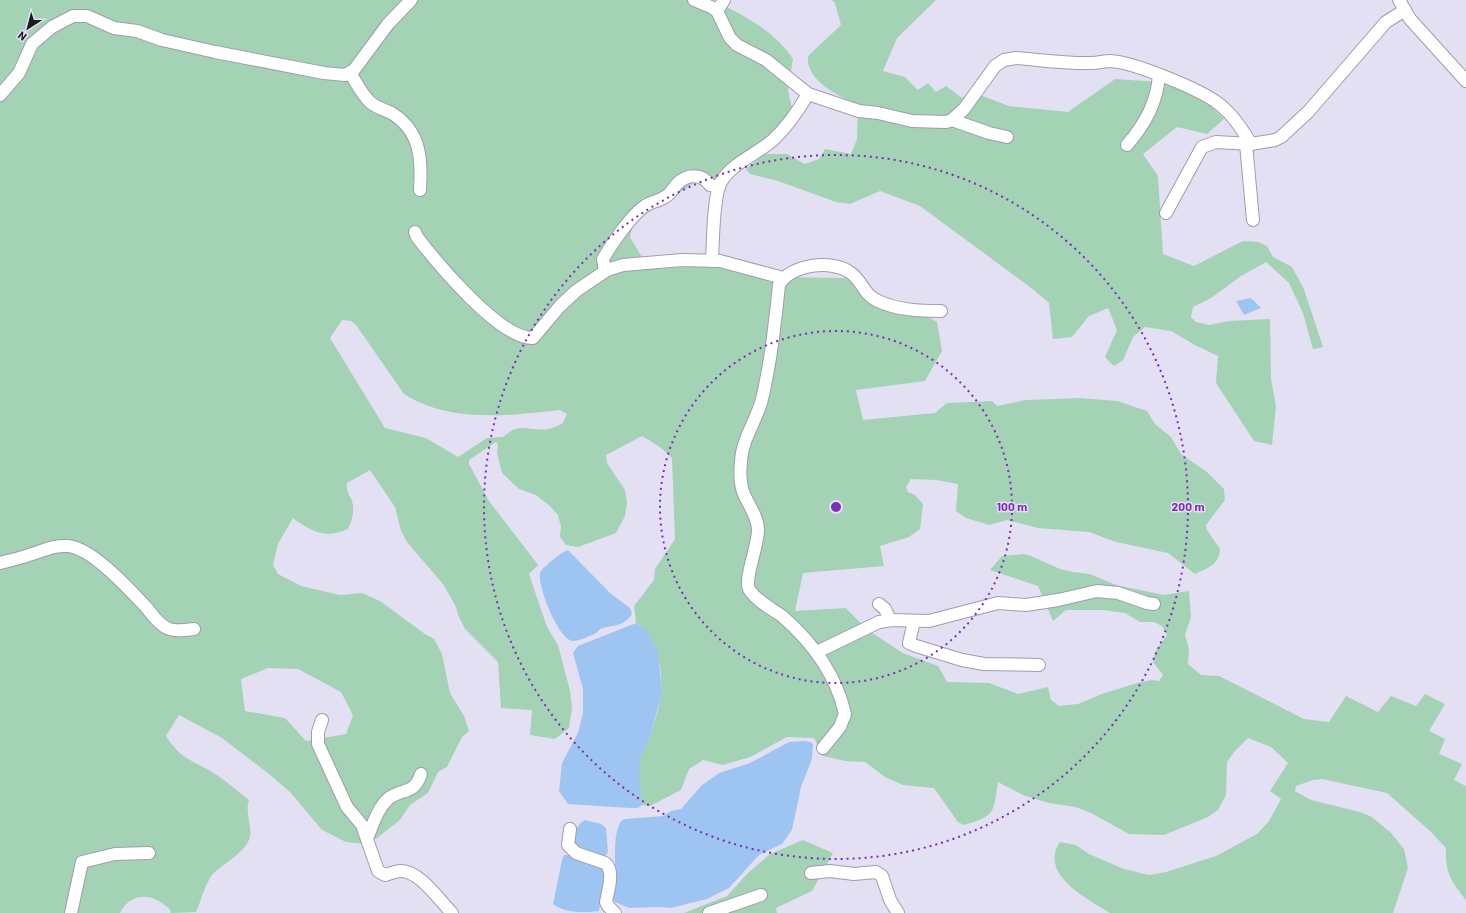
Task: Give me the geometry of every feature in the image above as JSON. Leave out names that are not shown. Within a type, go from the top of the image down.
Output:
[{"type":"street","points":[[0,95],[19,73],[32,44],[63,20],[79,15],[87,16],[114,28],[137,31],[169,42],[337,75],[350,73],[359,64],[388,24],[411,0]]},
{"type":"street","points":[[694,0],[717,11],[730,38],[737,44],[766,60],[808,94],[859,111],[878,113],[912,121],[946,122],[952,120],[964,109],[994,66],[1010,58],[1092,63],[1109,61],[1122,63],[1158,76],[1202,94],[1219,104],[1238,122],[1249,144],[1253,204],[1252,220]]},
{"type":"street","points":[[717,11],[724,0]]},
{"type":"street","points":[[1166,213],[1202,147],[1216,142],[1249,144],[1275,140],[1290,129],[1308,112],[1402,5],[1410,19],[1431,44],[1466,81]]},
{"type":"street","points":[[350,73],[368,100],[374,106],[393,114],[413,136],[421,160],[420,190]]},
{"type":"street","points":[[1127,145],[1139,130],[1148,115],[1158,89],[1158,76]]},
{"type":"street","points":[[712,261],[715,214],[719,187],[727,175],[736,166],[760,150],[784,129],[808,94]]},
{"type":"street","points":[[952,120],[989,133],[1007,136]]},
{"type":"street","points":[[605,271],[603,258],[611,245],[645,206],[656,203],[669,194],[677,184],[686,177],[699,176],[705,178],[710,185],[719,187]]},
{"type":"street","points":[[415,232],[417,238],[448,276],[506,329],[526,338],[533,338],[566,301],[605,271],[623,265],[649,262],[712,261],[736,265],[783,278]]},
{"type":"street","points":[[823,748],[840,727],[845,714],[832,678],[817,652],[784,618],[750,592],[747,581],[757,546],[758,530],[757,520],[743,493],[740,480],[742,450],[757,417],[764,392],[771,355],[779,285],[783,278],[792,271],[816,266],[842,268],[856,277],[868,296],[880,302],[897,308],[941,311]]},
{"type":"street","points":[[0,563],[34,554],[49,547],[75,547],[91,555],[106,568],[159,623],[166,628],[172,630],[194,629]]},
{"type":"street","points":[[817,652],[868,627],[890,620],[929,621],[998,603],[1026,605],[1058,600],[1097,591],[1118,593],[1147,604],[1154,604]]},
{"type":"street","points":[[879,604],[885,609],[890,620]]},
{"type":"street","points":[[914,621],[909,643],[916,646],[962,660],[984,664],[1038,665]]},
{"type":"street","points":[[322,720],[318,732],[318,744],[347,807],[362,825],[381,874],[385,875],[399,870],[414,875],[424,882],[452,913]]},
{"type":"street","points":[[367,838],[381,808],[395,794],[404,793],[413,788],[419,781],[421,774]]},
{"type":"street","points":[[570,829],[568,845],[572,850],[609,866],[610,871],[606,902],[615,913]]},
{"type":"street","points":[[71,913],[82,862],[115,854],[149,853]]},
{"type":"street","points":[[811,873],[830,871],[854,874],[876,872],[882,876],[890,900],[898,913]]},
{"type":"street","points":[[709,913],[761,895]]},
{"type":"green space","points":[[0,0],[712,0],[735,11],[757,24],[777,40],[793,59],[788,90],[793,113],[761,147],[715,182],[695,182],[660,206],[635,215],[630,237],[649,269],[709,266],[774,277],[845,278],[880,296],[912,307],[937,322],[942,351],[925,381],[856,390],[863,420],[935,413],[947,403],[992,401],[997,406],[1026,400],[1080,398],[1117,401],[1147,411],[1155,424],[1171,437],[1181,454],[1207,472],[1224,489],[1225,500],[1206,525],[1207,530],[1220,549],[1218,559],[1212,565],[1195,574],[1168,553],[1116,542],[1089,532],[1038,528],[1007,520],[989,525],[966,518],[956,511],[958,484],[936,480],[911,479],[906,487],[908,492],[915,495],[923,504],[920,529],[909,537],[880,546],[884,566],[803,573],[795,611],[846,608],[866,629],[903,653],[938,666],[947,682],[989,683],[1018,694],[1048,687],[1051,700],[1059,706],[1078,704],[1102,694],[1137,683],[1152,680],[1159,681],[1163,675],[1153,662],[1155,652],[1167,635],[1162,626],[1154,622],[1140,622],[1125,613],[1103,610],[1066,610],[1053,621],[1038,586],[990,570],[1002,556],[1024,554],[1060,569],[1090,574],[1116,585],[1164,595],[1189,591],[1191,617],[1185,635],[1189,649],[1188,664],[1201,675],[1219,676],[1304,719],[1329,722],[1346,696],[1378,712],[1391,696],[1416,706],[1425,694],[1445,704],[1429,731],[1445,739],[1439,754],[1462,764],[1454,780],[1466,786],[1466,900],[1450,876],[1446,857],[1446,848],[1431,832],[1387,793],[1322,779],[1313,780],[1296,786],[1295,791],[1311,800],[1360,812],[1372,817],[1391,833],[1404,849],[1408,868],[1393,913],[1110,913],[1074,889],[1059,873],[1055,864],[1055,854],[1060,842],[1076,845],[1089,854],[1124,869],[1149,875],[1166,872],[1216,856],[1257,834],[1269,821],[1281,799],[1270,791],[1288,763],[1271,747],[1248,738],[1234,752],[1227,762],[1226,795],[1218,810],[1208,817],[1164,835],[1129,834],[1093,814],[1076,807],[1049,803],[1023,795],[998,782],[995,801],[988,816],[964,825],[958,822],[934,788],[903,785],[885,777],[865,762],[845,761],[823,756],[814,738],[787,737],[750,757],[723,765],[703,760],[689,769],[681,790],[650,806],[642,805],[639,764],[649,739],[658,708],[661,694],[661,671],[659,659],[651,638],[644,629],[636,623],[634,606],[654,580],[655,569],[675,539],[672,458],[660,447],[642,436],[606,455],[607,463],[625,490],[627,503],[625,516],[616,533],[578,547],[566,545],[560,537],[561,527],[558,515],[551,507],[536,495],[519,489],[502,473],[497,453],[498,445],[496,442],[469,460],[469,464],[489,501],[538,565],[529,574],[547,627],[558,645],[570,691],[572,707],[569,728],[555,739],[530,735],[532,710],[501,708],[498,662],[465,629],[456,607],[443,584],[407,542],[401,531],[395,507],[370,470],[347,483],[347,490],[352,501],[353,508],[352,519],[348,529],[326,534],[306,527],[293,518],[278,544],[273,565],[278,574],[301,586],[340,595],[362,593],[380,601],[434,639],[442,654],[450,693],[464,716],[469,731],[462,737],[447,767],[438,772],[428,793],[410,805],[400,820],[377,838],[364,844],[346,842],[322,830],[291,793],[222,738],[179,715],[166,736],[172,744],[182,755],[228,783],[249,800],[248,811],[250,837],[248,842],[234,858],[217,870],[210,878],[196,912],[171,913],[168,908],[157,900],[139,897],[128,902],[120,913],[0,913]],"holes":[[[342,320],[351,321],[356,325],[404,394],[422,403],[440,410],[480,415],[520,414],[560,410],[567,414],[563,423],[554,427],[541,430],[525,428],[515,429],[503,437],[487,438],[458,457],[426,438],[385,428],[330,338]],[[268,668],[298,669],[341,692],[353,715],[346,734],[306,741],[285,718],[245,711],[241,679]]]},
{"type":"green space","points":[[832,0],[936,0],[897,38],[883,71],[905,77],[918,90],[928,83],[936,92],[946,86],[962,98],[972,92],[1009,106],[1068,112],[1115,79],[1159,82],[1203,99],[1224,119],[1207,134],[1177,127],[1143,154],[1158,176],[1163,254],[1194,266],[1243,241],[1258,242],[1267,246],[1273,257],[1292,267],[1304,289],[1323,347],[1313,349],[1303,313],[1289,283],[1266,262],[1241,276],[1211,298],[1193,307],[1191,317],[1196,322],[1209,325],[1229,321],[1270,319],[1271,379],[1276,406],[1272,445],[1254,441],[1216,383],[1218,356],[1171,331],[1145,327],[1133,337],[1123,360],[1114,366],[1105,357],[1117,330],[1108,308],[1089,316],[1072,337],[1053,339],[1049,303],[1034,290],[920,206],[880,191],[850,204],[836,202],[778,181],[750,174],[746,169],[764,154],[787,154],[805,164],[819,159],[825,149],[851,154],[857,139],[858,104],[833,92],[817,80],[809,65],[808,56],[841,25],[835,3]]},
{"type":"green space","points":[[803,840],[833,853],[812,891],[776,908],[777,913],[684,913],[727,896],[748,873],[770,854]]},
{"type":"water","points":[[1251,298],[1261,308],[1244,315],[1236,301]]},
{"type":"water","points":[[568,550],[610,593],[630,608],[632,614],[626,621],[602,628],[591,636],[575,641],[567,639],[556,623],[545,600],[540,573],[552,560]]},
{"type":"water","points":[[636,623],[647,631],[658,651],[662,692],[650,737],[640,759],[639,771],[642,805],[638,808],[630,808],[568,804],[559,791],[562,763],[578,733],[583,713],[583,689],[573,653],[578,646]]},
{"type":"water","points":[[789,742],[811,742],[813,744],[812,759],[801,787],[792,830],[782,844],[759,855],[729,888],[707,899],[671,908],[629,908],[615,902],[613,899],[615,880],[615,841],[621,821],[625,819],[663,816],[671,811],[681,809],[701,786],[719,773],[750,763]]},
{"type":"water","points":[[585,820],[601,824],[606,828],[608,852],[605,857],[583,852],[574,846],[574,833],[579,825]]},
{"type":"water","points":[[564,855],[569,855],[605,869],[599,911],[569,911],[553,904]]}]
